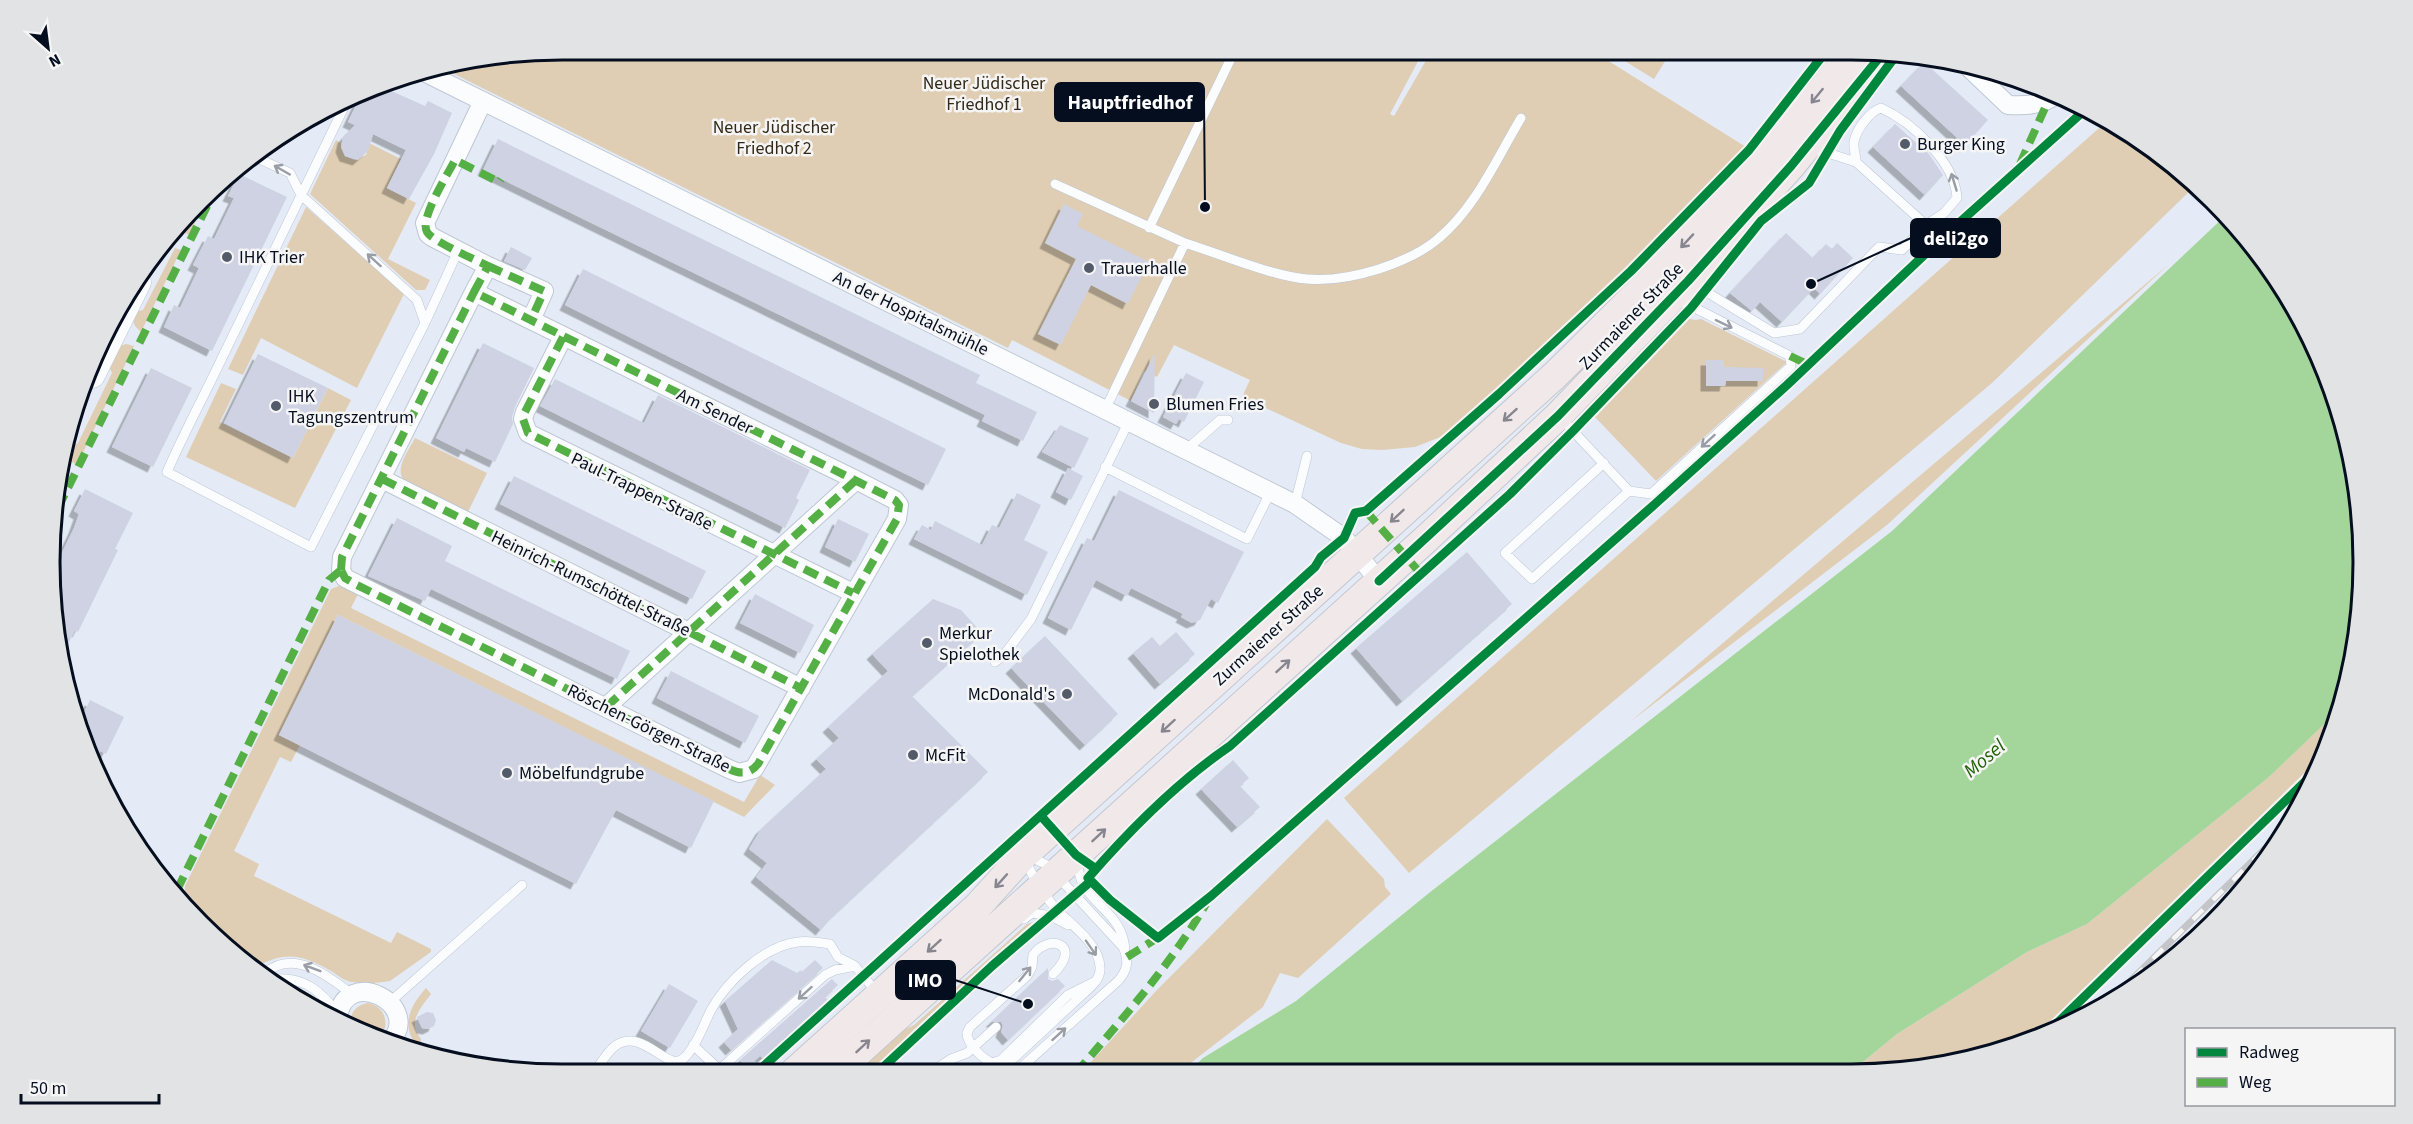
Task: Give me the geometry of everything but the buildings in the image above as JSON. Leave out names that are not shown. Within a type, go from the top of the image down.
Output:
[{"type":"main road","name":"Zurmaiener Straße","points":[[803,1064],[977,907],[1024,855],[1554,376],[1626,305],[1719,207],[1794,123],[1845,60]]},
{"type":"main road","name":"Zurmaiener Straße","points":[[845,1064],[1558,416],[1680,289],[1808,147],[1877,61]]},
{"type":"main road","points":[[1438,479],[1461,506]]},
{"type":"street","points":[[1978,76],[2008,105],[2030,106],[2049,101]]},
{"type":"street","name":"An der Hospitalsmühle","points":[[433,77],[1296,504],[1344,538],[1379,581]]},
{"type":"street","points":[[483,101],[425,223],[428,234],[432,237],[488,266],[544,291],[531,320]]},
{"type":"street","points":[[382,479],[488,266]]},
{"type":"street","name":"Am Sender","points":[[474,292],[856,480],[895,500],[899,505]]},
{"type":"street","name":"Paul-Trappen-Straße","points":[[564,337],[525,412],[523,419],[528,433],[853,593]]},
{"type":"street","name":"Röschen-Görgen-Straße","points":[[382,479],[342,557],[341,570],[345,578],[739,773],[754,769],[758,764],[897,519],[899,505]]},
{"type":"street","name":"Heinrich-Rumschöttel-Straße","points":[[382,479],[801,688]]},
{"type":"street","points":[[606,707],[856,480]]},
{"type":"street","points":[[340,1012],[344,1003],[353,995],[372,992],[390,1002],[398,1017],[397,1036]]},
{"type":"lane","points":[[1149,228],[1230,60]]},
{"type":"lane","points":[[1680,289],[1774,333],[1800,329],[1879,248],[1902,250],[1926,225],[1944,213],[1957,198],[1952,173],[1941,156],[1895,115],[1881,108],[1874,110],[1863,123],[1854,142],[1857,162]]},
{"type":"lane","points":[[342,111],[167,472],[311,547],[425,323],[458,251]]},
{"type":"lane","points":[[1055,184],[1185,243],[1307,279],[1345,277],[1393,264],[1417,253],[1438,239],[1455,222],[1487,176],[1521,118]]},
{"type":"lane","points":[[1808,147],[1857,162],[1926,225]]},
{"type":"lane","points":[[262,160],[290,173],[302,195],[417,300],[425,323]]},
{"type":"lane","points":[[1105,410],[1185,243]]},
{"type":"lane","points":[[1558,416],[1629,491],[1651,494],[1791,366],[1790,356],[1680,289]]},
{"type":"lane","points":[[1187,449],[1220,420],[1228,420]]},
{"type":"lane","points":[[995,662],[1004,655],[1031,619],[1129,421]]},
{"type":"lane","points":[[1296,504],[1307,456]]},
{"type":"lane","points":[[1604,463],[1505,552],[1532,579],[1629,491]]},
{"type":"lane","points":[[1106,467],[1247,539],[1271,491]]},
{"type":"lane","points":[[1024,855],[1031,874],[1047,880],[1125,952]]},
{"type":"lane","points":[[1007,1064],[1096,981],[1100,967],[1093,949],[1055,907],[1047,880],[1047,865],[1024,855]]},
{"type":"lane","points":[[1025,1064],[1118,981],[1126,970],[1125,940],[1114,918],[1084,886],[1076,855]]},
{"type":"lane","points":[[390,1002],[522,885]]},
{"type":"lane","points":[[991,931],[1018,924],[1032,913],[1051,916],[1076,928]]},
{"type":"lane","points":[[600,1064],[614,1046],[626,1040],[638,1041],[651,1047],[670,1062],[683,1059],[728,986],[760,956],[775,947],[799,941],[830,944],[838,957],[855,966],[879,995]]},
{"type":"lane","points":[[1053,974],[1065,960],[1067,953],[1058,944],[1046,945],[1034,955],[1032,968],[1027,976],[970,1027],[966,1037],[987,1061],[992,1063],[1001,1060],[1068,995],[1096,981]]},
{"type":"lane","points":[[271,970],[284,964],[300,964],[327,975],[353,995]]},
{"type":"lane","points":[[730,1064],[825,975],[835,970],[855,966]]},
{"type":"lane","points":[[284,980],[301,981],[315,987],[331,1007]]},
{"type":"lane","points":[[945,1064],[974,1047],[996,1027]]},
{"type":"lane","points":[[693,1046],[714,1064]]},
{"type":"green space","points":[[562,60],[1419,60],[1390,114],[1394,116],[1426,60],[1607,60],[1746,147],[1631,266],[1448,434],[1415,447],[1362,449],[1341,443],[1242,397],[1250,380],[1174,345],[1157,377],[1144,371],[1131,401],[1012,340],[1008,348],[452,73],[496,64]]},
{"type":"green space","points":[[1623,60],[1666,60],[1654,79]]},
{"type":"green space","points":[[2101,126],[2157,164],[2189,192],[1992,383],[1409,873],[1344,798]]},
{"type":"green space","points":[[336,140],[341,143],[345,156],[354,160],[366,155],[369,143],[401,159],[387,188],[416,203],[388,259],[430,280],[425,290],[416,290],[310,194]]},
{"type":"green space","points":[[306,207],[404,294],[357,388],[261,338],[243,375],[228,369]]},
{"type":"green space","points":[[198,217],[189,235],[184,232]]},
{"type":"green space","points":[[175,248],[181,250],[141,332],[135,326],[132,318],[135,312],[143,310]]},
{"type":"green space","points":[[2169,264],[1887,525],[1630,722]]},
{"type":"green space","points":[[1687,318],[1701,319],[1787,362],[1656,481],[1594,416]],"holes":[[[1706,360],[1722,360],[1724,367],[1737,368],[1737,381],[1726,381],[1725,386],[1706,386]]]},
{"type":"green space","points":[[126,344],[134,346],[77,465],[71,461],[74,445],[78,443],[112,373],[109,366],[120,346]]},
{"type":"green space","points":[[221,383],[236,389],[220,422],[293,458],[328,388],[351,400],[295,508],[186,457]]},
{"type":"green space","points":[[415,438],[487,473],[468,512],[405,481],[401,466]]},
{"type":"green space","points":[[68,476],[71,478],[65,489]]},
{"type":"green space","points":[[339,586],[358,594],[351,608],[744,802],[760,775],[775,785],[744,817],[338,615],[279,735],[300,745],[291,762],[280,757],[234,851],[259,864],[254,876],[391,943],[397,932],[431,949],[431,952],[390,981],[376,983],[349,981],[303,958],[276,958],[262,964],[210,920],[185,892],[185,886],[331,589]]},
{"type":"green space","points":[[2326,722],[2308,770],[2047,1024],[1981,1047],[1949,1054],[1917,1060],[1861,1064],[1897,1034],[2027,952],[2087,924],[2269,777]]},
{"type":"green space","points":[[1327,819],[1384,879],[1385,887],[1391,894],[1298,978],[1280,973],[1263,1007],[1189,1064],[1089,1064],[1156,991]]},
{"type":"green space","points":[[1034,922],[879,1064],[858,1064],[887,1038],[914,1025],[1027,924]]},
{"type":"green space","points":[[295,987],[306,992],[316,1000]]},
{"type":"green space","points":[[426,988],[431,994],[419,1010],[415,1021],[421,1043],[413,1041],[409,1031],[409,1016],[415,1002]]},
{"type":"green space","points":[[368,1003],[380,1009],[385,1019],[385,1028],[383,1030],[351,1017],[354,1010]]},
{"type":"water","name":"Mosel","points":[[2219,221],[2249,256],[2268,283],[2301,340],[2326,401],[2343,464],[2352,529],[2352,595],[2343,660],[2326,722],[2269,777],[2087,924],[2027,952],[1897,1034],[1861,1064],[1197,1064],[1296,1001],[1429,893],[1892,531]]},
{"type":"railway","points":[[2138,973],[2257,856]]},
{"type":"marked path","points":[[2020,164],[2048,101]]},
{"type":"marked path","points":[[341,570],[345,578],[355,584],[729,769],[744,772],[758,764],[897,519],[899,505],[895,500],[474,292],[488,266],[431,236],[427,232],[427,217],[435,196],[455,160],[499,182],[501,179]]},
{"type":"marked path","points":[[64,496],[206,208]]},
{"type":"marked path","points":[[1926,225],[1940,240]]},
{"type":"marked path","points":[[488,266],[544,291],[531,320]]},
{"type":"marked path","points":[[341,570],[342,557],[474,292]]},
{"type":"marked path","points":[[563,337],[525,412],[523,419],[528,433],[853,593]]},
{"type":"marked path","points":[[1790,356],[1809,365]]},
{"type":"marked path","points":[[382,479],[801,688]]},
{"type":"marked path","points":[[606,707],[856,480]]},
{"type":"marked path","points":[[1366,511],[1421,574]]},
{"type":"marked path","points":[[179,886],[329,580],[341,570]]},
{"type":"marked path","points":[[1084,1064],[1161,970],[1206,904]]},
{"type":"marked path","points":[[1127,957],[1162,935]]},
{"type":"cycle path","points":[[766,1064],[1315,567],[1321,557],[1344,538],[1355,513],[1366,511],[1499,394],[1631,271],[1749,150],[1819,60]]},
{"type":"cycle path","points":[[1379,581],[1558,416],[1688,281],[1791,166],[1877,61]]},
{"type":"cycle path","points":[[1891,62],[1840,131],[1809,183],[1761,221],[1691,308],[1573,431],[1510,494],[1230,746],[1192,774],[1120,843],[1088,878],[1110,900],[1158,938],[1211,896],[1655,504],[1787,385],[1940,240],[2079,115]]},
{"type":"cycle path","points":[[2065,1016],[2299,787]]},
{"type":"cycle path","points":[[1041,816],[1076,855],[1096,869]]},
{"type":"cycle path","points":[[887,1064],[992,966],[1091,881]]},
{"type":"place","name":"Burger King","points":[[1905,144]]},
{"type":"place","name":"Hauptfriedhof","points":[[1205,207]]},
{"type":"place","name":"IHK Trier","points":[[227,257]]},
{"type":"place","name":"Trauerhalle","points":[[1089,268]]},
{"type":"place","name":"deli2go","points":[[1811,284]]},
{"type":"place","name":"Blumen Fries","points":[[1154,404]]},
{"type":"place","name":"IHK Tagungszentrum","points":[[276,406]]},
{"type":"place","name":"Merkur Spielothek","points":[[927,643]]},
{"type":"place","name":"McDonald's","points":[[1067,694]]},
{"type":"place","name":"McFit","points":[[913,755]]},
{"type":"place","name":"Möbelfundgrube","points":[[507,773]]},
{"type":"place","name":"IMO","points":[[1028,1004]]},
{"type":"park label","name":"Neuer Jüdischer Friedhof 1","points":[[984,94]]},
{"type":"park label","name":"Neuer Jüdischer Friedhof 2","points":[[774,137]]}]
